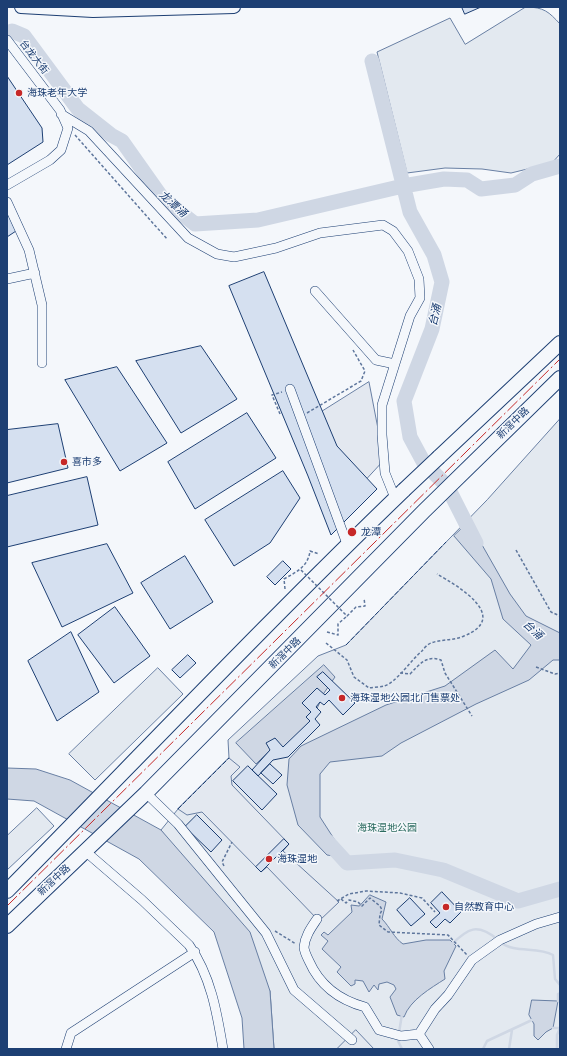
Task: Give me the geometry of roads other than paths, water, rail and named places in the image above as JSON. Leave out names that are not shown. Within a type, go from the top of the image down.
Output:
[{"type":"highway","points":[[7,891],[110,784],[348,544],[560,343]]},
{"type":"highway","name":"新滘中路","points":[[7,926],[88,847],[134,805],[424,511],[560,378]]},
{"type":"main road","points":[[21,7],[56,10],[107,11],[234,7]]},
{"type":"street","name":"台龙大街","points":[[7,40],[61,114],[68,128],[60,150],[50,160],[7,185]]},
{"type":"street","points":[[61,114],[89,131],[188,238],[217,254],[234,256],[276,248],[320,233],[383,225],[394,231],[408,251],[419,279],[420,298],[410,316],[382,405],[382,435],[385,473],[400,494]]},
{"type":"street","points":[[7,202],[29,250],[42,305],[42,363]]},
{"type":"street","points":[[7,279],[35,273]]},
{"type":"street","points":[[315,291],[376,360],[395,364]]},
{"type":"street","points":[[290,389],[348,544]]},
{"type":"street","points":[[146,793],[178,824],[266,933],[294,990],[352,1040]]},
{"type":"street","points":[[88,847],[195,952],[199,958],[214,998],[223,1049]]},
{"type":"street","points":[[419,1034],[434,1010],[448,995],[472,960],[498,941],[536,924],[560,917]]},
{"type":"street","points":[[317,919],[306,935],[304,948],[314,971],[328,990],[350,1003],[365,1007],[378,1030],[397,1035],[419,1034]]},
{"type":"street","points":[[66,1049],[71,1033],[195,952]]},
{"type":"street","points":[[419,1034],[430,1049]]},
{"type":"water","points":[[469,522],[510,594],[526,616],[560,633],[560,660],[553,660],[529,680],[476,704],[401,743],[382,756],[330,762],[320,774],[320,817],[338,845],[341,857],[327,855],[298,825],[287,785],[289,759],[301,746],[386,705],[445,686],[495,650],[513,669],[531,645],[503,619],[491,579],[454,536]]},
{"type":"water","points":[[324,665],[335,677],[324,693],[311,722],[285,750],[269,751],[256,764],[236,743]]},
{"type":"water","points":[[7,768],[36,769],[70,780],[161,830],[250,932],[270,991],[274,1049],[244,1049],[242,1018],[214,932],[139,859],[34,801],[7,799]]},
{"type":"water","points":[[370,895],[386,902],[382,919],[397,939],[403,944],[426,940],[450,940],[456,946],[444,971],[445,979],[427,990],[416,1000],[411,1005],[404,1017],[397,1015],[390,997],[396,989],[394,985],[387,982],[379,984],[378,990],[374,985],[369,992],[363,981],[355,980],[355,984],[351,986],[337,972],[341,967],[322,949],[328,941],[321,935],[324,932],[328,935],[352,912],[351,905],[359,906]]},
{"type":"water","points":[[532,1000],[558,1001],[553,1028],[546,1032],[538,1040],[534,1036],[534,1024],[529,1015]]},
{"type":"waterway","name":"龙潭涌","points":[[12,31],[24,36],[78,109],[111,135],[122,141],[163,199],[195,224],[258,220],[403,186],[444,179],[467,180],[481,189],[515,185],[532,174],[560,166]]},
{"type":"waterway","name":"台涌","points":[[372,61],[410,212],[434,255],[442,282],[432,329],[404,401],[410,437],[424,463],[447,486],[476,543]]},
{"type":"waterway","name":"台涌","points":[[327,841],[347,863],[395,860],[443,870],[518,901],[560,889]]},
{"type":"waterway","points":[[451,945],[468,931],[478,929],[497,939]]},
{"type":"waterway","points":[[500,942],[512,948],[547,952],[553,955],[555,979],[560,985]]},
{"type":"waterway","points":[[558,1001],[558,994],[560,993]]},
{"type":"waterway","points":[[399,1033],[402,1014]]},
{"type":"waterway","points":[[483,1049],[487,1041],[532,1020]]},
{"type":"waterway","points":[[553,1028],[560,1028],[557,1035],[557,1049]]},
{"type":"waterway","points":[[509,1049],[512,1030]]},
{"type":"waterway","points":[[398,1037],[398,1041],[402,1049]]},
{"type":"place","name":"海珠老年大学","points":[[19,93]]},
{"type":"place","name":"喜市多","points":[[64,462]]},
{"type":"place","name":"龙潭","points":[[352,532]]},
{"type":"place","name":"海珠湿地公园北门售票处","points":[[342,698]]},
{"type":"place","name":"海珠湿地","points":[[269,859]]},
{"type":"place","name":"自然教育中心","points":[[446,907]]},
{"type":"park label","name":"海珠湿地公园","points":[[387,828]]}]
